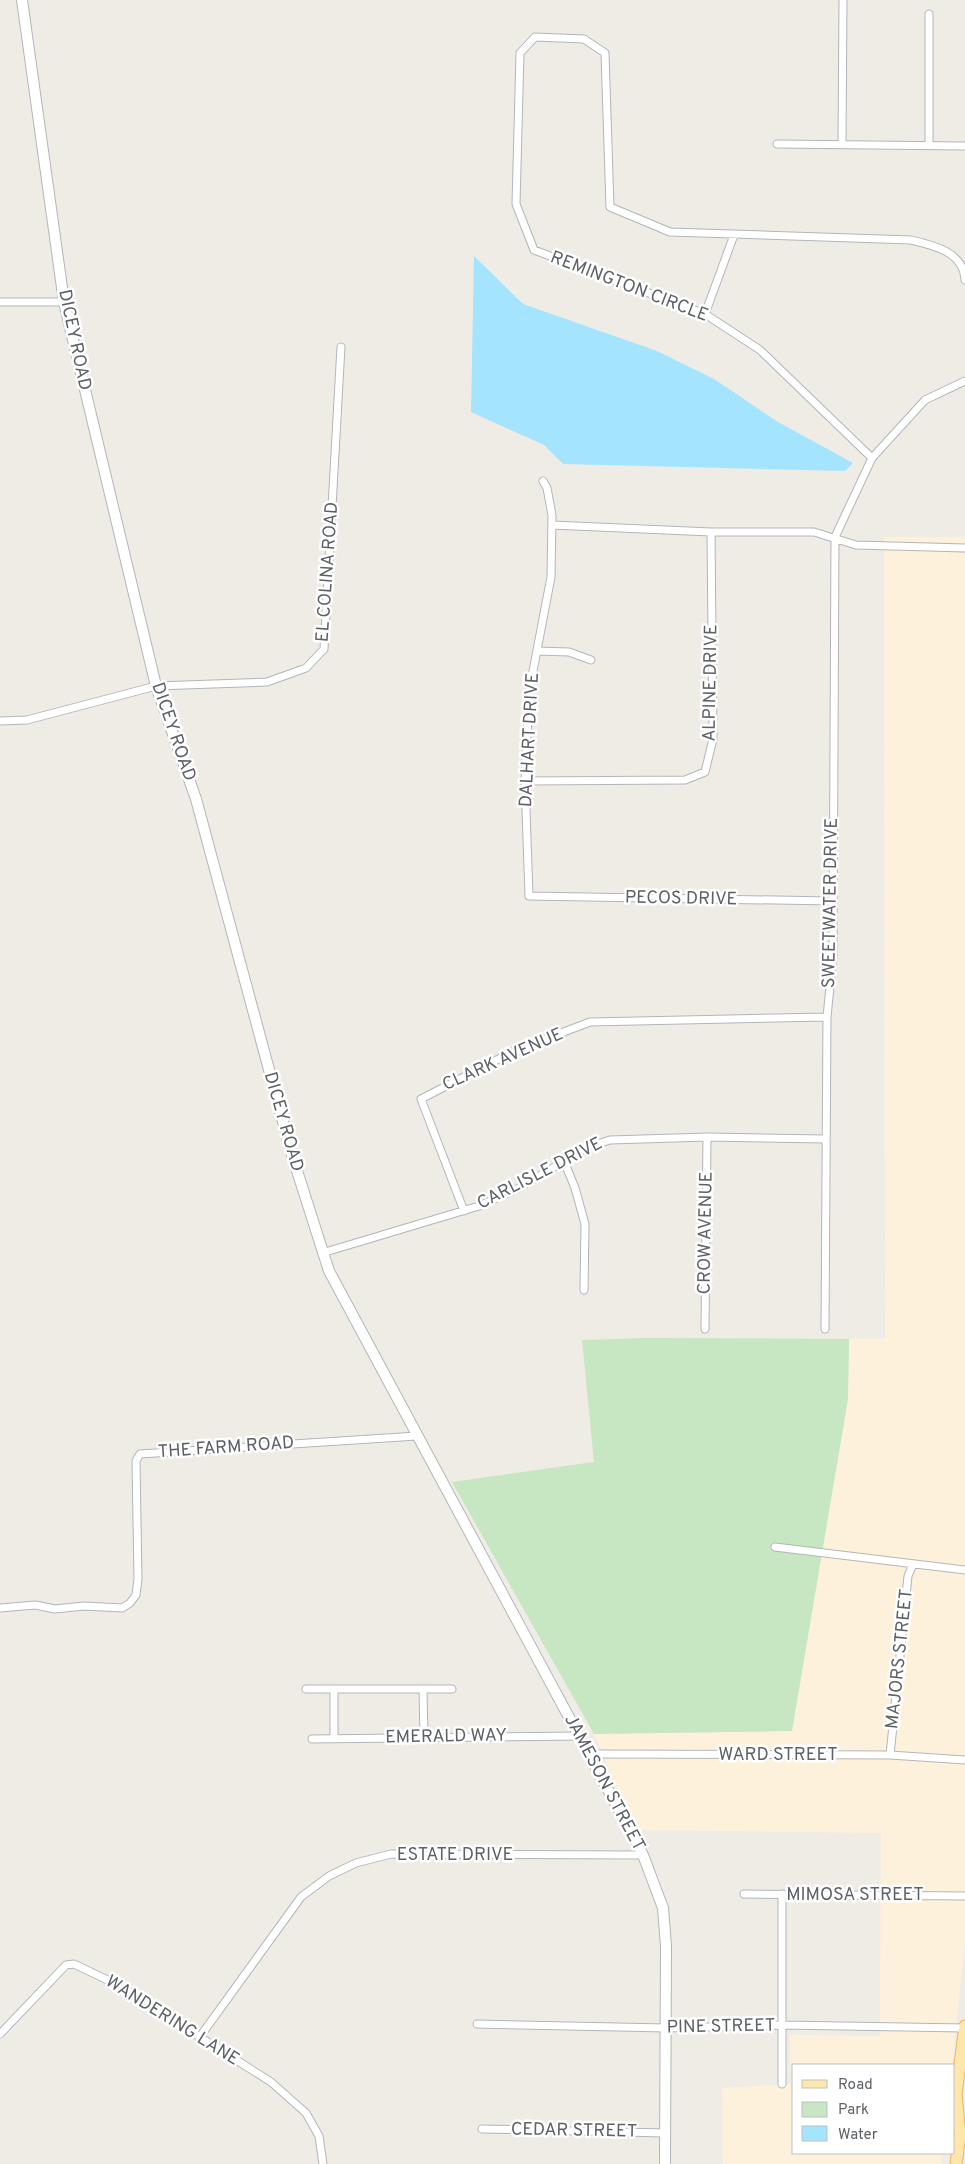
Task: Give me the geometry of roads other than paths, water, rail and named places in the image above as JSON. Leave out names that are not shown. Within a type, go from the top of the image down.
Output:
[{"type":"main road","points":[[960,2135],[956,2094],[965,2027]]},
{"type":"main road","points":[[956,2164],[960,2135],[965,2121]]},
{"type":"street","name":"DICEY ROAD","points":[[22,0],[64,302],[156,686],[196,799],[292,1155],[322,1253],[329,1270],[417,1436]]},
{"type":"street","points":[[842,144],[843,1]]},
{"type":"street","points":[[929,14],[929,145]]},
{"type":"street","name":"REMINGTON CIRCLE","points":[[872,458],[760,350],[705,314],[534,250],[516,204],[520,53],[535,37],[584,39],[604,53],[610,207],[670,232],[911,240],[936,245],[954,256],[965,271],[965,280]]},
{"type":"street","points":[[777,144],[965,146]]},
{"type":"street","points":[[705,314],[734,234]]},
{"type":"street","points":[[0,302],[64,302]]},
{"type":"street","name":"EL COLINA ROAD","points":[[0,721],[27,720],[156,686],[267,682],[306,668],[324,649],[341,347]]},
{"type":"street","name":"SWEETWATER DRIVE","points":[[825,1329],[827,1017],[833,956],[834,537],[872,458],[925,400],[965,381]]},
{"type":"street","name":"DALHART DRIVE","points":[[529,896],[525,780],[529,692],[551,577],[552,525],[547,488],[543,481]]},
{"type":"street","points":[[552,525],[711,532],[814,532],[856,545],[965,548]]},
{"type":"street","name":"ALPINE DRIVE","points":[[525,780],[685,780],[705,772],[713,739],[711,532]]},
{"type":"street","points":[[536,651],[569,652],[590,660]]},
{"type":"street","name":"PECOS DRIVE","points":[[529,896],[832,901]]},
{"type":"street","name":"CLARK AVENUE","points":[[464,1211],[421,1099],[516,1050],[590,1022],[827,1017]]},
{"type":"street","name":"CARLISLE DRIVE","points":[[322,1253],[464,1211],[517,1189],[588,1146],[610,1140],[707,1136],[825,1139]]},
{"type":"street","name":"CROW AVENUE","points":[[705,1329],[707,1136]]},
{"type":"street","points":[[564,1161],[575,1188],[585,1224],[584,1290]]},
{"type":"street","name":"THE FARM ROAD","points":[[0,1608],[35,1605],[49,1608],[84,1606],[115,1609],[130,1603],[136,1594],[138,1579],[136,1461],[140,1454],[417,1436]]},
{"type":"street","name":"JAMESON STREET","points":[[417,1436],[643,1855],[663,1908],[666,1946],[666,2133],[664,2164]]},
{"type":"street","points":[[775,1547],[965,1570]]},
{"type":"street","name":"MAJORS STREET","points":[[890,1755],[908,1576],[913,1564]]},
{"type":"street","points":[[306,1689],[452,1689]]},
{"type":"street","points":[[334,1689],[334,1738]]},
{"type":"street","points":[[423,1689],[424,1737]]},
{"type":"street","name":"EMERALD WAY","points":[[312,1738],[579,1736]]},
{"type":"street","name":"WARD STREET","points":[[590,1754],[890,1755],[965,1760]]},
{"type":"street","name":"ESTATE DRIVE","points":[[199,2038],[301,1898],[328,1876],[356,1864],[391,1854],[643,1855]]},
{"type":"street","name":"MIMOSA STREET","points":[[744,1894],[965,1896]]},
{"type":"street","points":[[782,1894],[782,2084]]},
{"type":"street","name":"WANDERING LANE","points":[[0,2034],[66,1965],[74,1964],[118,1985],[271,2082],[306,2113],[319,2136],[323,2164]]},
{"type":"street","name":"PINE STREET","points":[[477,2024],[666,2028],[782,2025],[965,2027]]},
{"type":"street","name":"CEDAR STREET","points":[[482,2129],[666,2133]]},
{"type":"water","points":[[474,256],[523,304],[657,351],[714,379],[778,422],[853,463],[845,471],[563,464],[544,445],[471,412]]}]
